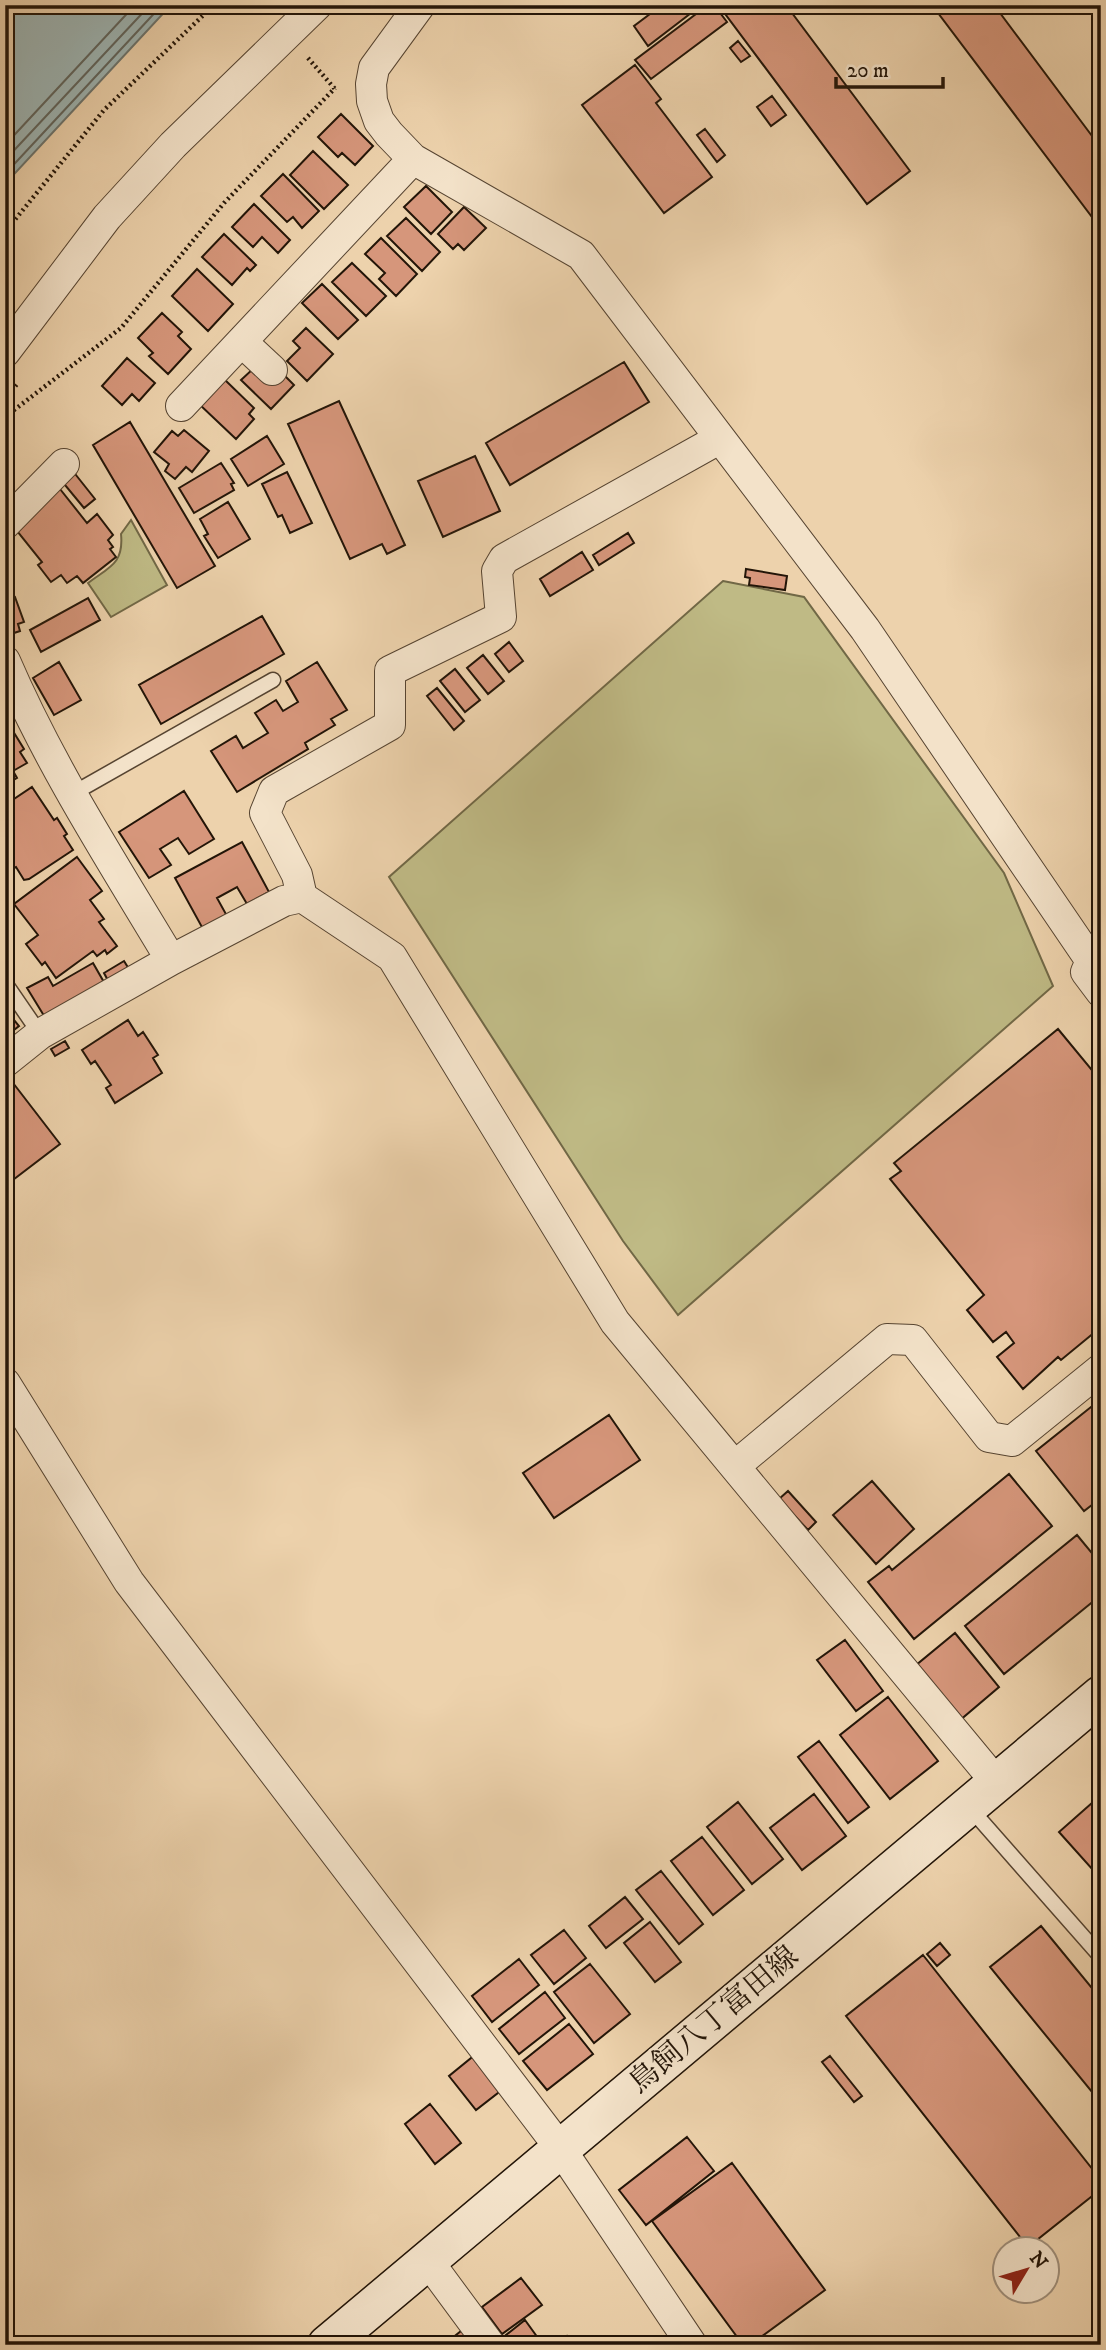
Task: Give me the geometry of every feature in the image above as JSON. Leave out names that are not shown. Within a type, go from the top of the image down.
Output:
[{"type":"main road","name":"鳥飼八丁富田線","points":[[327,2345],[1101,1695]]},
{"type":"street","points":[[5,352],[107,217],[173,145],[317,5]]},
{"type":"street","points":[[420,5],[374,68],[372,101],[379,121],[414,159],[581,255],[864,629],[1096,958],[1086,972],[1101,992]]},
{"type":"street","points":[[181,406],[414,159]]},
{"type":"street","points":[[242,342],[272,370]]},
{"type":"street","points":[[719,439],[504,559],[497,571],[500,617],[390,671],[390,725],[274,791],[265,813],[297,875],[302,897],[391,957],[615,1322],[735,1466],[982,1793]]},
{"type":"street","points":[[5,524],[64,464]]},
{"type":"street","points":[[5,661],[24,705],[72,794],[171,960]]},
{"type":"street","points":[[5,1062],[40,1034],[171,960],[284,901],[302,897]]},
{"type":"street","points":[[735,1466],[887,1339],[913,1339],[989,1437],[1012,1441],[1101,1369]]},
{"type":"street","points":[[5,1383],[129,1582],[560,2148],[692,2345]]},
{"type":"street","points":[[428,2260],[490,2345]]},
{"type":"lane","points":[[72,794],[273,680]]},
{"type":"lane","points":[[5,983],[40,1034]]},
{"type":"lane","points":[[982,1793],[1101,1957]]},
{"type":"path","points":[[5,232],[104,110],[214,5]]},
{"type":"path","points":[[5,417],[121,328],[224,203],[335,88]]},
{"type":"shaded area","points":[[131,520],[167,585],[111,617],[88,583],[114,564],[120,552],[121,534]]},
{"type":"shaded area","points":[[723,581],[804,597],[1004,873],[1053,986],[678,1315],[623,1241],[389,877]]},
{"type":"water","points":[[5,5],[171,5],[5,184]]},
{"type":"building","points":[[662,5],[692,5],[695,10],[648,46],[634,26]]},
{"type":"building","points":[[708,5],[714,5],[727,22],[651,79],[635,60]]},
{"type":"building","points":[[786,5],[910,171],[867,204],[720,7]]},
{"type":"building","points":[[932,5],[994,5],[1101,148],[1101,229]]},
{"type":"building","points":[[738,41],[750,56],[741,62],[730,48]]},
{"type":"building","points":[[635,65],[661,99],[656,103],[712,177],[664,213],[582,105]]},
{"type":"building","points":[[772,96],[786,115],[771,126],[757,107]]},
{"type":"building","points":[[341,114],[373,146],[355,165],[342,153],[338,157],[318,137]]},
{"type":"building","points":[[705,129],[725,155],[717,162],[697,135]]},
{"type":"building","points":[[313,151],[348,185],[324,209],[290,175]]},
{"type":"building","points":[[283,174],[319,211],[302,228],[293,217],[287,222],[261,196]]},
{"type":"building","points":[[426,186],[452,212],[431,234],[404,207]]},
{"type":"building","points":[[254,204],[290,240],[278,253],[262,237],[253,247],[232,227]]},
{"type":"building","points":[[464,207],[486,228],[464,250],[458,244],[453,249],[438,234]]},
{"type":"building","points":[[406,218],[440,252],[422,271],[387,236]]},
{"type":"building","points":[[224,234],[256,265],[250,271],[247,268],[232,285],[202,257]]},
{"type":"building","points":[[381,238],[417,274],[396,296],[379,279],[385,273],[365,254]]},
{"type":"building","points":[[352,263],[386,296],[366,316],[332,282]]},
{"type":"building","points":[[197,269],[233,304],[208,331],[172,296]]},
{"type":"building","points":[[322,284],[358,320],[338,339],[302,303]]},
{"type":"building","points":[[162,313],[182,332],[178,336],[191,349],[168,374],[149,356],[153,353],[138,338]]},
{"type":"building","points":[[306,328],[333,354],[307,381],[287,361],[300,348],[293,341]]},
{"type":"building","points":[[127,358],[155,383],[139,401],[132,394],[122,405],[102,386]]},
{"type":"building","points":[[624,362],[649,402],[510,485],[486,443]]},
{"type":"building","points":[[255,367],[279,370],[294,385],[271,409],[241,380]]},
{"type":"building","points":[[223,378],[254,408],[249,414],[254,419],[236,439],[199,404]]},
{"type":"building","points":[[339,401],[405,545],[387,554],[382,544],[350,559],[288,424]]},
{"type":"building","points":[[130,422],[215,566],[177,588],[93,445]]},
{"type":"building","points":[[184,430],[209,451],[192,472],[186,467],[175,479],[165,471],[169,464],[154,452],[172,431],[178,436]]},
{"type":"building","points":[[267,436],[284,464],[248,486],[231,459]]},
{"type":"building","points":[[475,456],[500,511],[443,537],[418,481]]},
{"type":"building","points":[[221,463],[234,483],[231,484],[234,490],[194,513],[179,488]]},
{"type":"building","points":[[72,470],[95,499],[84,508],[60,479]]},
{"type":"building","points":[[287,472],[312,523],[290,533],[282,515],[278,517],[262,484]]},
{"type":"building","points":[[60,489],[87,523],[97,514],[113,535],[108,540],[116,557],[83,583],[77,576],[67,583],[61,575],[51,582],[38,565],[42,562],[13,526]]},
{"type":"building","points":[[228,502],[250,539],[218,558],[204,536],[208,534],[200,519]]},
{"type":"building","points":[[628,533],[634,543],[599,565],[593,555]]},
{"type":"building","points":[[582,552],[593,570],[550,596],[540,579]]},
{"type":"building","points":[[746,569],[787,576],[785,590],[749,585],[750,578],[745,577]]},
{"type":"building","points":[[15,597],[24,622],[18,624],[20,631],[8,635],[5,627],[5,601]]},
{"type":"building","points":[[88,598],[100,620],[41,652],[30,630]]},
{"type":"building","points":[[262,616],[284,654],[161,724],[139,685]]},
{"type":"building","points":[[509,642],[523,661],[509,672],[495,654]]},
{"type":"building","points":[[483,655],[504,681],[488,694],[467,668]]},
{"type":"building","points":[[59,662],[81,700],[54,715],[33,678]]},
{"type":"building","points":[[317,662],[347,710],[331,719],[335,725],[305,743],[308,749],[237,792],[211,751],[236,736],[243,748],[268,733],[255,713],[276,700],[283,711],[298,702],[286,681]]},
{"type":"building","points":[[455,669],[480,700],[465,712],[440,681]]},
{"type":"building","points":[[437,688],[464,721],[454,730],[427,696]]},
{"type":"building","points":[[8,723],[24,749],[20,752],[27,763],[13,771],[17,778],[5,785],[5,725]]},
{"type":"building","points":[[32,787],[54,820],[57,818],[73,850],[24,880],[16,867],[12,869],[5,858],[5,805]]},
{"type":"building","points":[[184,791],[214,839],[189,854],[178,838],[160,849],[171,865],[149,878],[119,832]]},
{"type":"building","points":[[242,842],[269,892],[247,904],[237,887],[217,898],[227,916],[203,929],[175,878]]},
{"type":"building","points":[[77,857],[102,891],[90,900],[104,919],[99,922],[117,946],[107,954],[105,950],[97,956],[93,951],[56,978],[45,962],[42,965],[26,944],[38,935],[14,904]]},
{"type":"building","points":[[124,961],[132,974],[111,986],[104,973]]},
{"type":"building","points":[[93,963],[105,984],[46,1019],[27,988],[48,977],[53,986]]},
{"type":"building","points":[[5,1009],[19,1026],[5,1037]]},
{"type":"building","points":[[128,1020],[138,1036],[143,1032],[158,1055],[153,1058],[162,1073],[115,1103],[106,1088],[111,1085],[95,1061],[91,1064],[82,1050]]},
{"type":"building","points":[[1058,1029],[1101,1081],[1101,1327],[1061,1360],[1058,1357],[1023,1389],[997,1357],[1014,1343],[1006,1332],[993,1342],[967,1310],[984,1295],[890,1179],[901,1171],[894,1163]]},
{"type":"building","points":[[65,1041],[69,1048],[55,1056],[51,1049]]},
{"type":"building","points":[[10,1079],[60,1144],[5,1186],[5,1083]]},
{"type":"building","points":[[1101,1399],[1101,1498],[1084,1511],[1036,1451]]},
{"type":"building","points":[[609,1415],[640,1460],[554,1518],[523,1473]]},
{"type":"building","points":[[1009,1474],[1052,1526],[914,1639],[868,1582],[889,1566],[892,1570]]},
{"type":"building","points":[[872,1481],[914,1529],[876,1564],[833,1515]]},
{"type":"building","points":[[788,1491],[816,1522],[808,1530],[779,1499]]},
{"type":"building","points":[[1077,1535],[1101,1564],[1101,1595],[1004,1674],[965,1626]]},
{"type":"building","points":[[955,1633],[999,1687],[959,1721],[915,1666]]},
{"type":"building","points":[[845,1640],[883,1691],[856,1711],[817,1660]]},
{"type":"building","points":[[888,1697],[938,1761],[890,1799],[840,1735]]},
{"type":"building","points":[[819,1741],[869,1807],[848,1823],[798,1757]]},
{"type":"building","points":[[814,1794],[846,1836],[802,1870],[770,1828]]},
{"type":"building","points":[[1101,1795],[1101,1879],[1059,1832]]},
{"type":"building","points":[[738,1802],[783,1859],[752,1884],[707,1827]]},
{"type":"building","points":[[702,1837],[744,1890],[713,1915],[671,1861]]},
{"type":"building","points":[[661,1871],[703,1924],[679,1944],[636,1890]]},
{"type":"building","points":[[625,1897],[643,1919],[606,1948],[589,1926]]},
{"type":"building","points":[[650,1922],[681,1962],[655,1982],[624,1943]]},
{"type":"building","points":[[1041,1926],[1101,1999],[1101,2103],[990,1967]]},
{"type":"building","points":[[564,1930],[586,1958],[554,1984],[531,1955]]},
{"type":"building","points":[[940,1943],[950,1955],[937,1966],[927,1954]]},
{"type":"building","points":[[923,1955],[1101,2180],[1101,2189],[1044,2234],[1018,2234],[846,2016]]},
{"type":"building","points":[[519,1959],[539,1985],[492,2022],[472,1996]]},
{"type":"building","points":[[590,1964],[630,2014],[594,2043],[554,1992]]},
{"type":"building","points":[[545,1992],[565,2018],[519,2054],[499,2029]]},
{"type":"building","points":[[569,2024],[593,2054],[547,2090],[523,2061]]},
{"type":"building","points":[[476,2054],[503,2089],[476,2110],[449,2076]]},
{"type":"building","points":[[830,2056],[862,2096],[854,2102],[822,2062]]},
{"type":"building","points":[[430,2104],[461,2143],[435,2164],[405,2124]]},
{"type":"building","points":[[687,2137],[714,2171],[646,2225],[619,2190]]},
{"type":"building","points":[[732,2163],[825,2290],[750,2345],[743,2345],[652,2221]]},
{"type":"building","points":[[521,2278],[542,2305],[502,2334],[482,2307]]},
{"type":"building","points":[[525,2320],[543,2345],[513,2345],[506,2335]]},
{"type":"building","points":[[466,2327],[480,2345],[446,2343]]},
{"type":"building","points":[[567,2336],[574,2345],[556,2345]]}]
